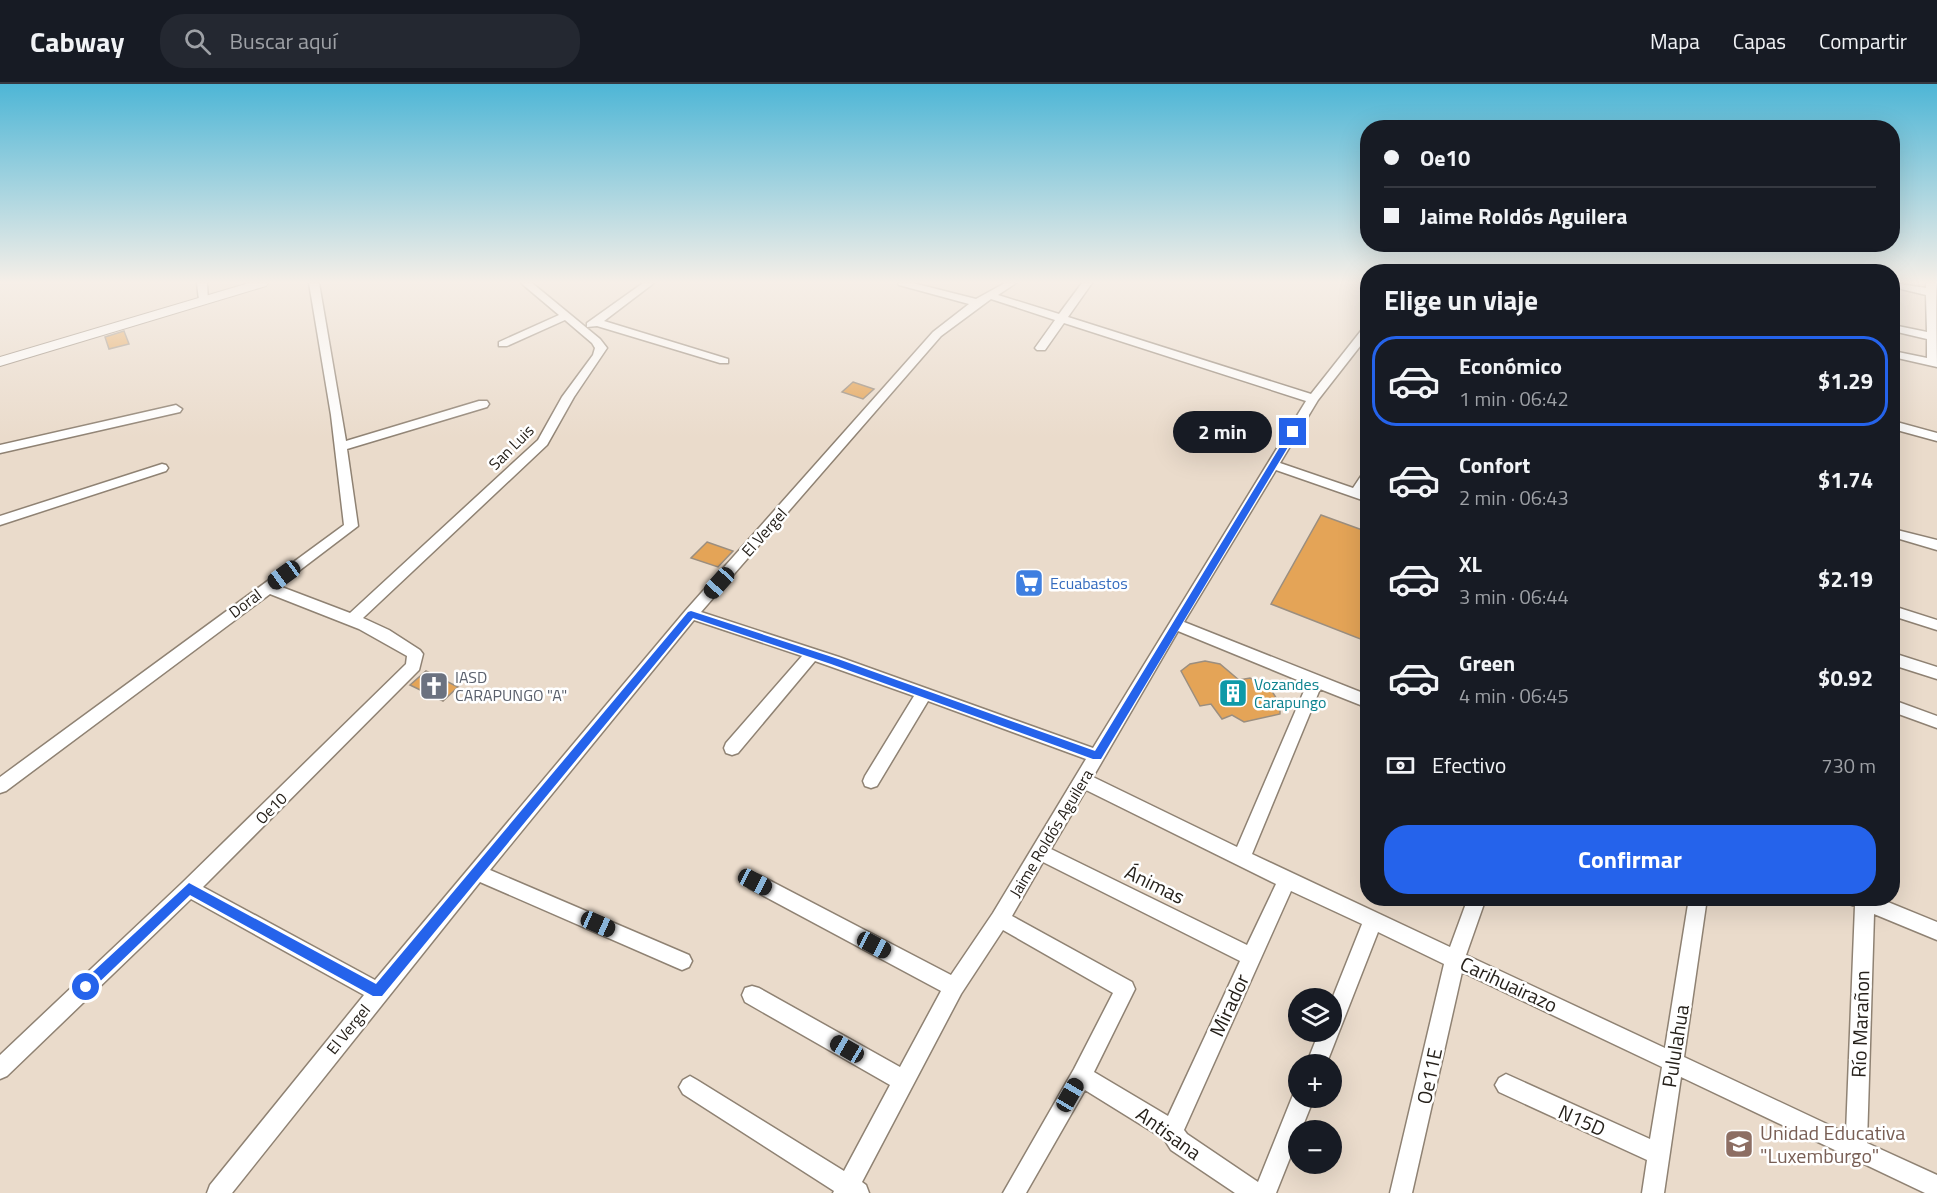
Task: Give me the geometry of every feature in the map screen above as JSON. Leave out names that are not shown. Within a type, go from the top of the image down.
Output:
[{"type":"street","points":[[0,362],[90,335]]},
{"type":"street","name":"Doral","points":[[0,786],[351,526],[323,335]]},
{"type":"street","points":[[503,344],[524,335]]},
{"type":"street","name":"San Luis","points":[[351,621],[543,442],[568,397],[601,348],[588,335]]},
{"type":"street","points":[[638,335],[724,361]]},
{"type":"street","name":"El Vergel","points":[[218,1193],[476,872],[691,614],[936,335]]},
{"type":"street","points":[[1041,348],[1050,335]]},
{"type":"street","points":[[1101,335],[1313,399]]},
{"type":"street","points":[[1900,356],[1935,364],[1935,338]]},
{"type":"street","name":"Jaime Roldós Aguilera","points":[[850,1190],[954,987],[1000,919],[1175,624],[1313,399],[1360,339]]},
{"type":"street","points":[[341,447],[483,404]]},
{"type":"street","points":[[0,449],[176,409]]},
{"type":"street","points":[[1900,427],[1937,437]]},
{"type":"street","points":[[1273,465],[1360,495]]},
{"type":"street","points":[[0,521],[162,468]]},
{"type":"street","points":[[1900,535],[1937,545]]},
{"type":"street","name":"Oe10","points":[[0,1069],[189,889],[414,666],[415,654],[405,646],[267,587]]},
{"type":"street","points":[[1900,613],[1937,625]]},
{"type":"street","points":[[691,614],[812,654],[1097,756]]},
{"type":"street","points":[[1175,624],[1360,699]]},
{"type":"street","points":[[732,748],[812,654]]},
{"type":"street","points":[[1900,661],[1937,673]]},
{"type":"street","points":[[1242,857],[1316,680]]},
{"type":"street","points":[[871,781],[924,694]]},
{"type":"street","points":[[1900,709],[1937,722]]},
{"type":"street","name":"Carihuairazo","points":[[1082,780],[1287,880],[1937,1187]]},
{"type":"street","name":"Ánimas","points":[[1040,852],[1251,957]]},
{"type":"street","points":[[476,872],[682,961]]},
{"type":"street","name":"Mirador","points":[[1172,1131],[1287,880]]},
{"type":"street","points":[[755,882],[954,987]]},
{"type":"street","points":[[189,889],[378,992]]},
{"type":"street","name":"Oe11E","points":[[1401,1193],[1455,959],[1474,906]]},
{"type":"street","name":"Pululahua","points":[[1653,1193],[1697,906]]},
{"type":"street","name":"Río Marañon","points":[[1856,1149],[1862,906]]},
{"type":"street","points":[[1877,906],[1937,930]]},
{"type":"street","points":[[1000,919],[1125,989],[1081,1076],[1014,1193]]},
{"type":"street","points":[[1342,999],[1373,920]]},
{"type":"street","points":[[752,995],[904,1081]]},
{"type":"street","name":"Antisana","points":[[1081,1076],[1172,1131],[1179,1142],[1255,1193]]},
{"type":"street","name":"N15D","points":[[1506,1085],[1659,1154]]},
{"type":"street","points":[[690,1086],[850,1190]]},
{"type":"street","points":[[1265,1193],[1299,1108]]},
{"type":"building","points":[[125,335],[129,344],[109,349],[105,337]]},
{"type":"building","points":[[853,382],[874,389],[863,399],[842,392]]},
{"type":"building","points":[[1321,515],[1360,529],[1360,639],[1271,604]]},
{"type":"building","points":[[707,542],[733,551],[718,567],[691,558]]},
{"type":"building","name":"Vozandes Carapungo","points":[[1205,661],[1220,664],[1239,680],[1250,678],[1270,688],[1280,704],[1280,714],[1244,722],[1232,715],[1222,719],[1211,704],[1200,706],[1181,671],[1190,664]]},
{"type":"building","name":"IASD CARAPUNGO \"A\"","points":[[426,671],[458,687],[443,701],[410,685]]},
{"type":"place","name":"Ecuabastos","points":[[1029,583]]},
{"type":"place","name":"IASD CARAPUNGO \"A\"","points":[[434,686]]},
{"type":"place","name":"Vozandes Carapungo","points":[[1233,693]]},
{"type":"place","name":"Unidad Educativa \"Luxemburgo\"","points":[[1739,1144]]},
{"type":"route","points":[[86,987],[189,889],[378,992],[691,614],[834,661],[1097,756],[1293,432]]}]
